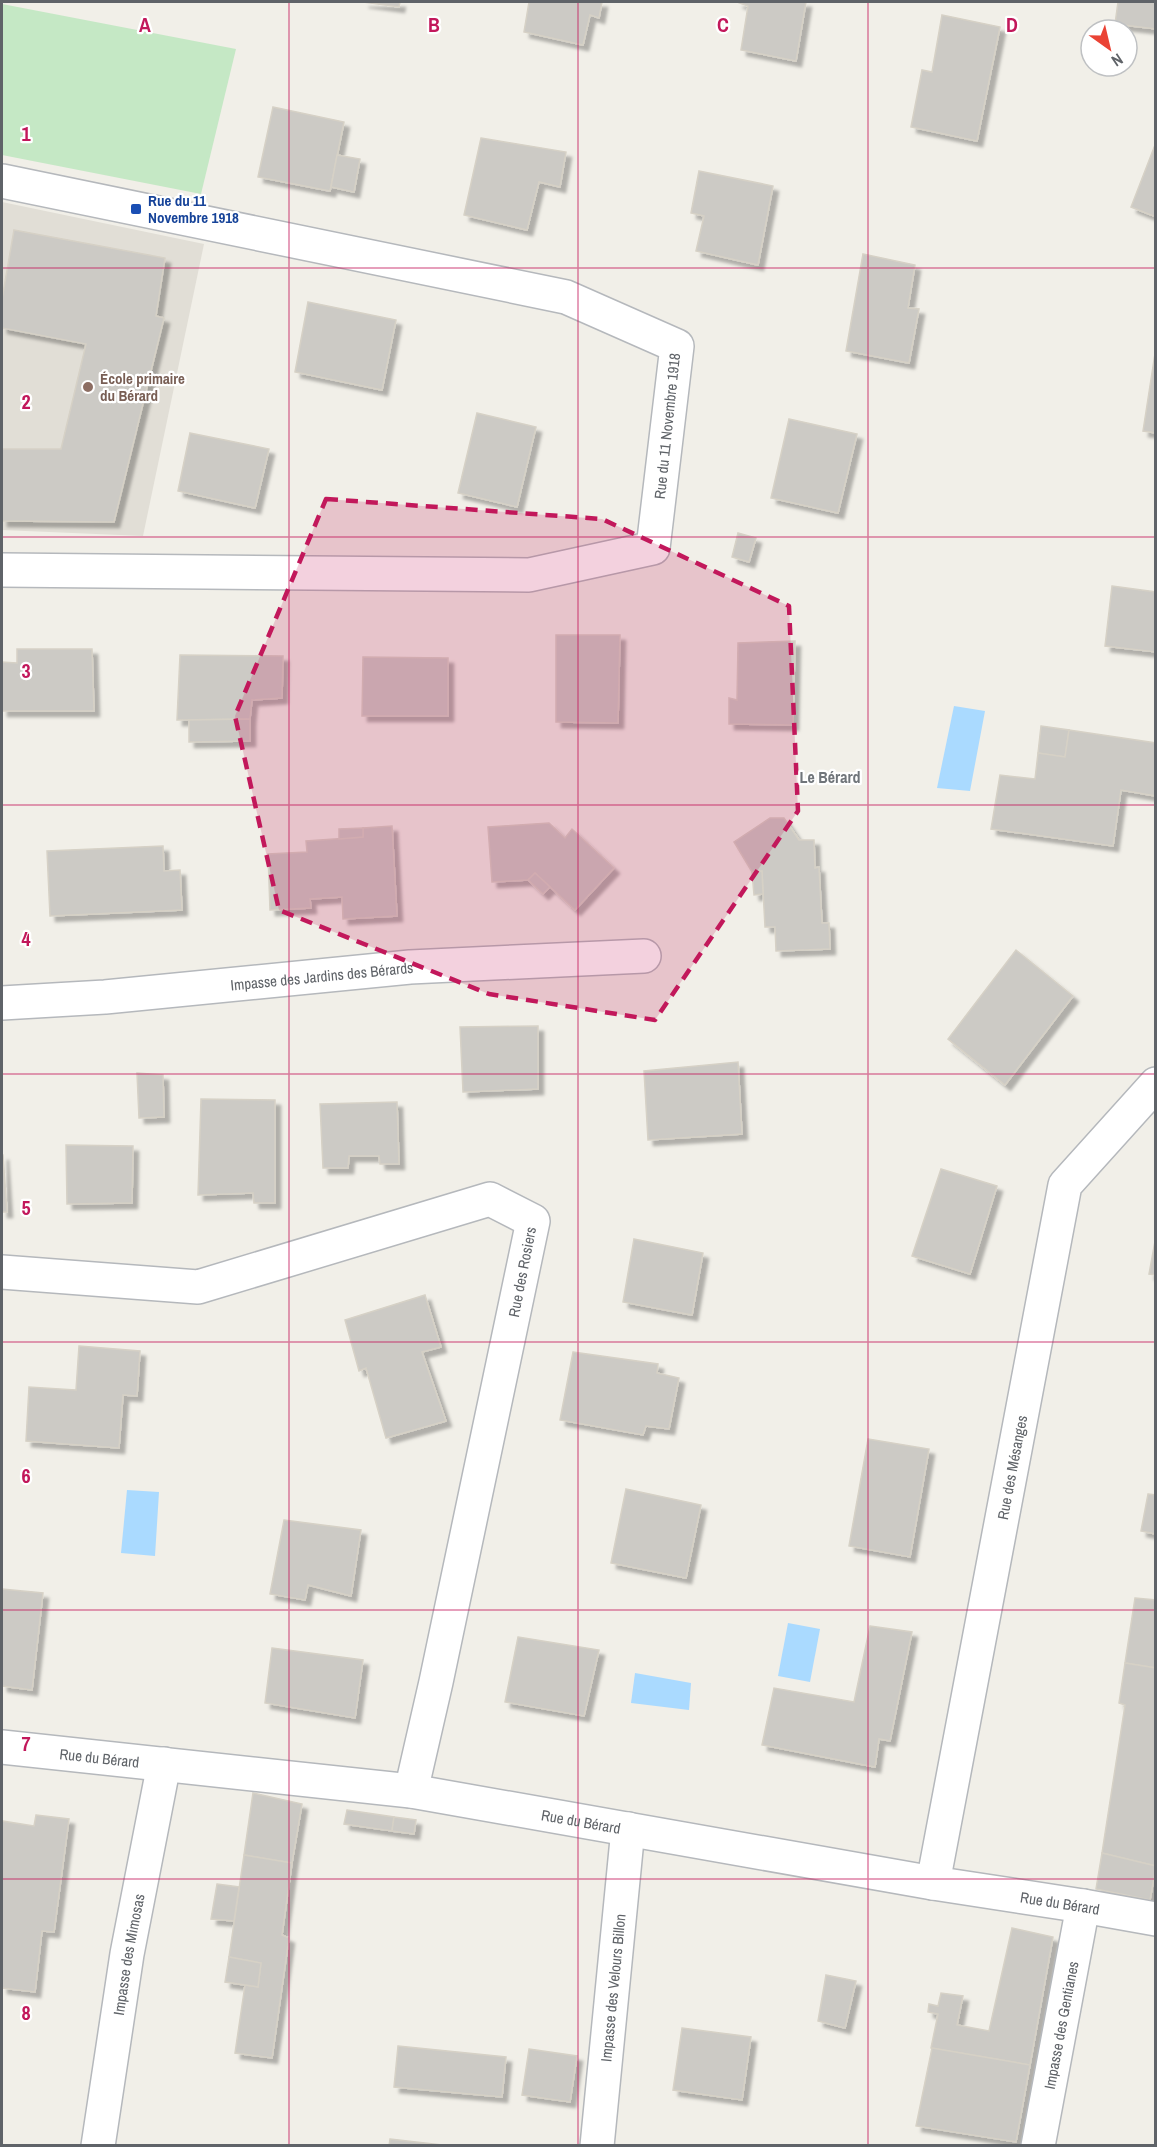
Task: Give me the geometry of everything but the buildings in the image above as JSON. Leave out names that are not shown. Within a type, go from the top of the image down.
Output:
[{"type":"street","name":"Rue du 11 Novembre 1918","points":[[2,181],[566,297],[677,346],[653,548],[529,575],[2,570]]},
{"type":"street","name":"Impasse des Jardins des Bérards","points":[[2,1003],[105,997],[410,967],[644,956]]},
{"type":"street","name":"Rue des Mésanges","points":[[933,1883],[1065,1185],[1155,1084]]},
{"type":"street","name":"Rue des Rosiers","points":[[2,1272],[198,1287],[490,1199],[533,1221],[411,1791]]},
{"type":"street","name":"Rue du Bérard","points":[[2,1747],[411,1791],[933,1883],[1155,1919]]},
{"type":"street","name":"Impasse des Mimosas","points":[[98,2145],[127,1954],[164,1764]]},
{"type":"street","name":"Impasse des Velours Billon","points":[[597,2145],[628,1829]]},
{"type":"street","name":"Impasse des Gentianes","points":[[1038,2145],[1083,1906]]},
{"type":"highlighted area","points":[[326,499],[602,519],[789,606],[798,811],[655,1020],[489,994],[279,910],[235,716]]},
{"type":"shaded area","name":"École primaire du Bérard","points":[[2,202],[204,244],[143,536],[2,530]]},
{"type":"green space","points":[[2,4],[236,49],[201,194],[2,155]]},
{"type":"water","points":[[954,706],[985,711],[970,791],[937,788]]},
{"type":"water","points":[[127,1490],[159,1492],[155,1556],[121,1553]]},
{"type":"water","points":[[788,1623],[820,1629],[810,1682],[778,1676]]},
{"type":"water","points":[[635,1673],[691,1683],[689,1710],[631,1703]]},
{"type":"place","name":"Rue du 11 Novembre 1918","points":[[136,209]]},
{"type":"place","name":"École primaire du Bérard","points":[[88,387]]},
{"type":"district","name":"Le Bérard","points":[[830,777]]}]
